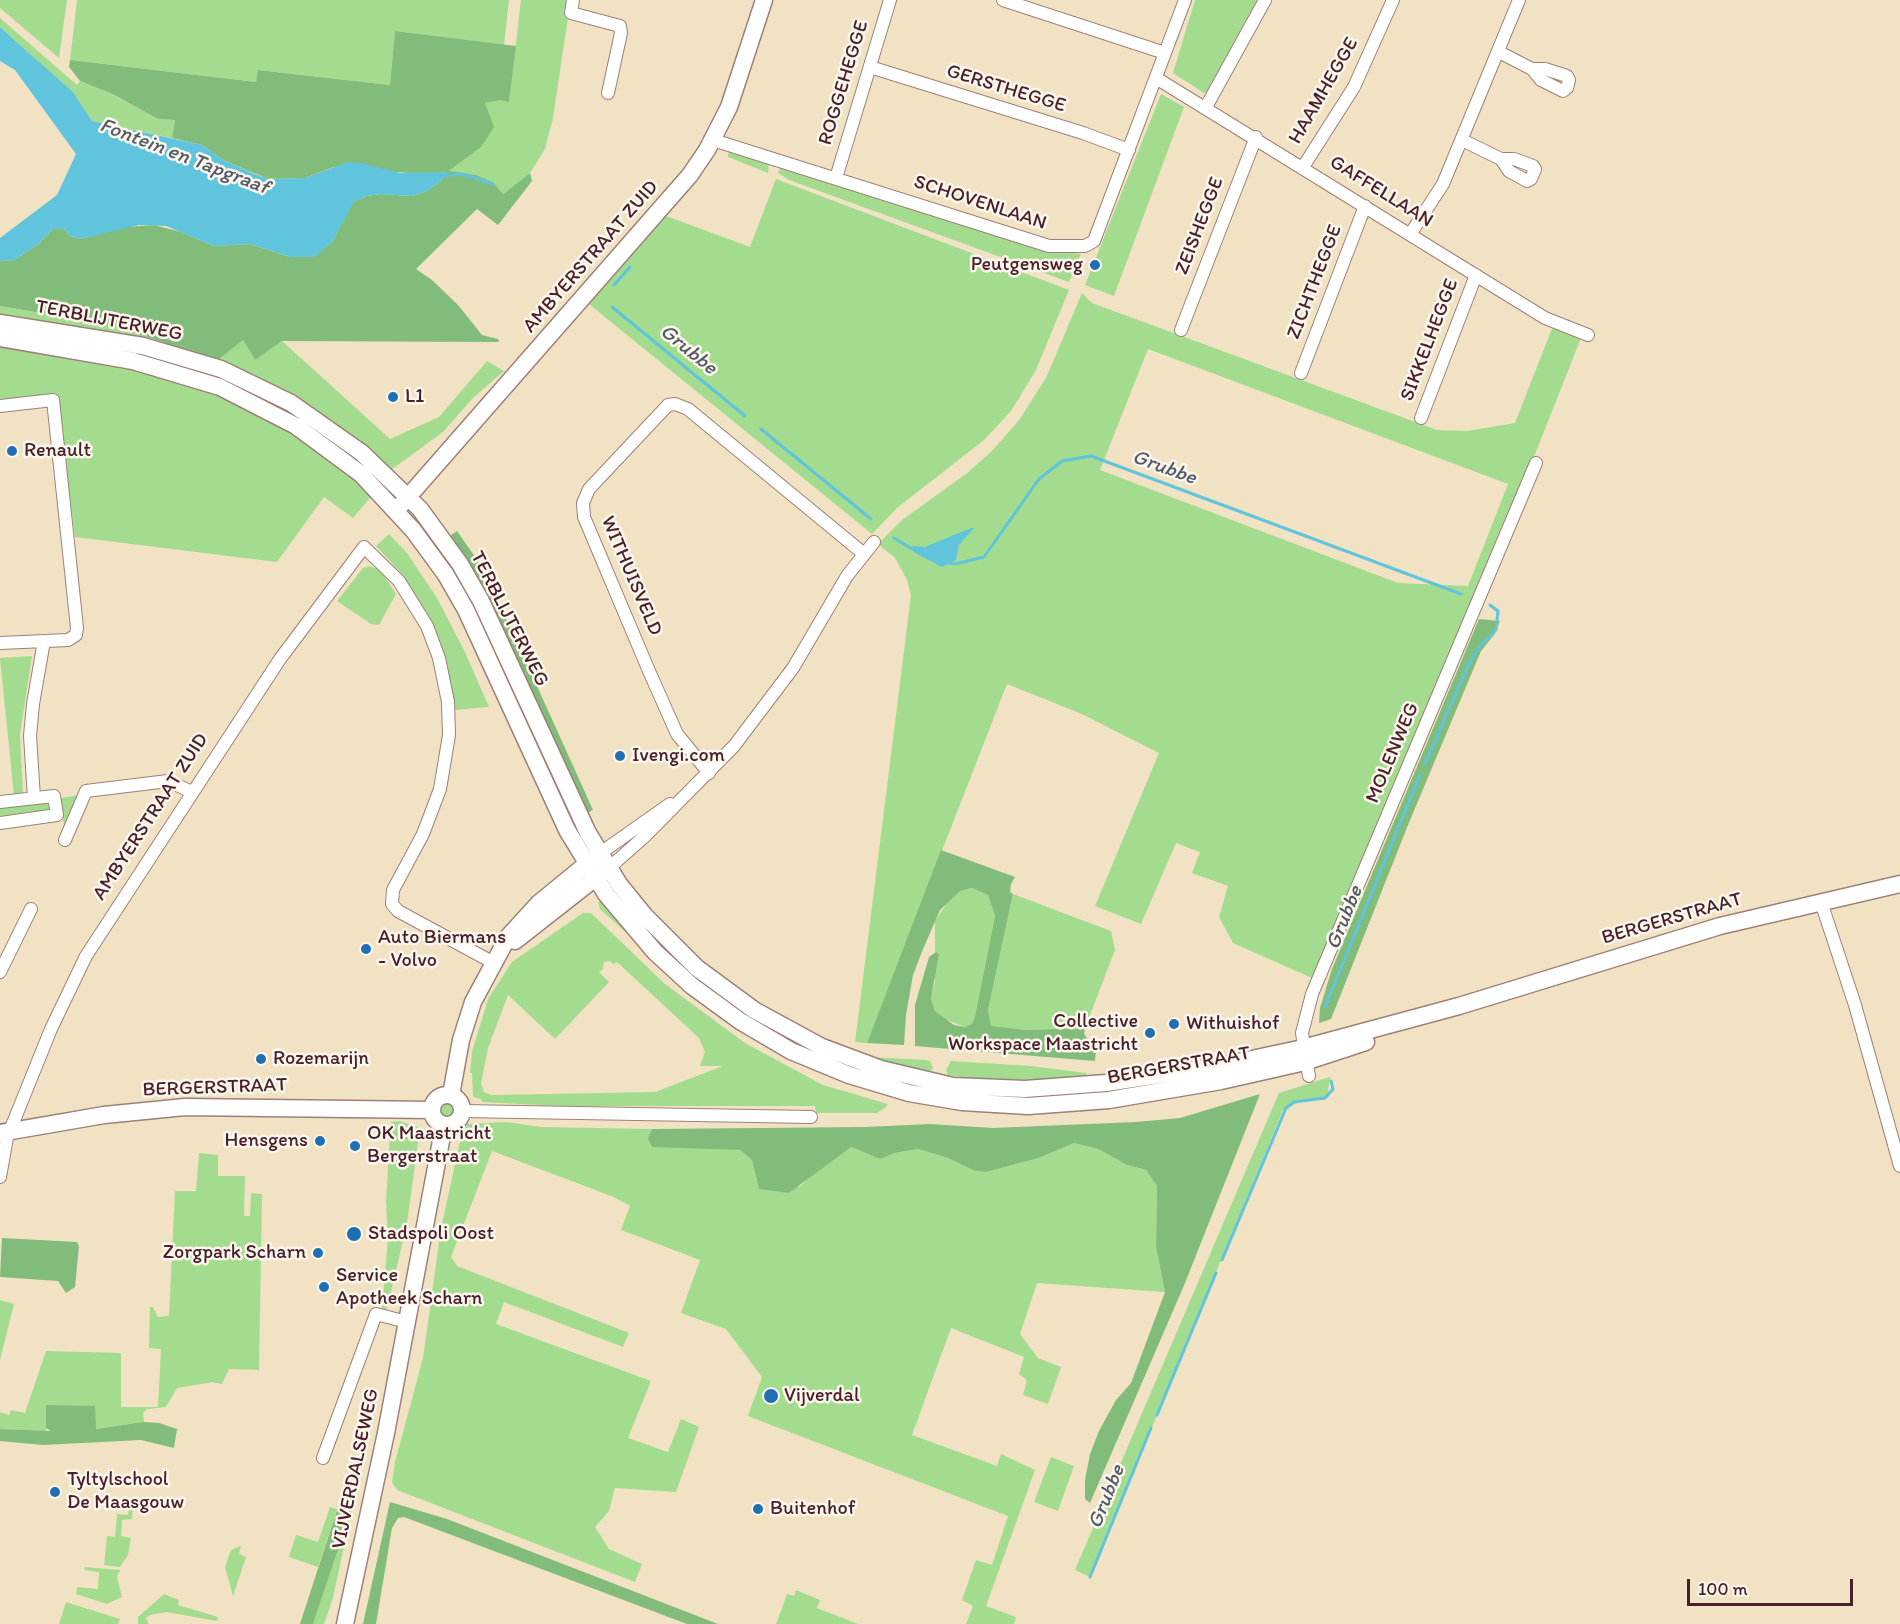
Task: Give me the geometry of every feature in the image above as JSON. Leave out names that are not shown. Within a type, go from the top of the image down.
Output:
[{"type":"main road","name":"AMBYERSTRAAT ZUID","points":[[397,510],[678,190],[713,140],[733,95],[764,0]]},
{"type":"main road","name":"TERBLIJTERWEG","points":[[0,323],[143,346],[221,369],[272,393],[325,425],[362,453],[408,497],[443,539],[481,601],[573,804],[612,903],[655,952],[725,1011],[803,1057],[849,1075],[898,1082]]},
{"type":"main road","name":"TERBLIJTERWEG","points":[[0,338],[133,361],[187,375],[244,397],[296,426],[332,450],[361,474],[397,510],[433,556],[466,610],[547,788],[597,866]]},
{"type":"main road","points":[[451,1095],[465,1026],[478,990],[494,963],[597,866]]},
{"type":"main road","name":"BERGERSTRAAT","points":[[898,1082],[962,1102],[1054,1105],[1185,1088],[1306,1062],[1363,1038],[1681,937],[1900,884]]},
{"type":"main road","points":[[451,1095],[459,1101],[462,1111],[458,1121],[444,1125],[436,1120],[432,1110],[437,1098],[451,1095]]},
{"type":"main road","name":"BERGERSTRAAT","points":[[5,1132],[104,1115],[185,1107],[432,1110]]},
{"type":"main road","name":"VIJVERDALSEWEG","points":[[345,1624],[407,1322],[444,1125]]},
{"type":"street","points":[[573,0],[571,14],[620,27],[621,33],[608,93]]},
{"type":"street","name":"ROGGEHEGGE","points":[[836,178],[890,0]]},
{"type":"street","points":[[1003,0],[1166,53]]},
{"type":"street","name":"SCHOVENLAAN","points":[[713,140],[1049,246],[1085,246],[1094,241],[1185,0]]},
{"type":"street","points":[[1206,107],[1265,0]]},
{"type":"street","name":"HAAMHEGGE","points":[[1303,167],[1354,87],[1393,0]]},
{"type":"street","points":[[1411,233],[1443,184],[1519,0]]},
{"type":"street","points":[[1499,52],[1532,69]]},
{"type":"street","name":"GERSTHEGGE","points":[[870,67],[1083,133],[1129,150]]},
{"type":"street","name":"GAFFELLAAN","points":[[1156,78],[1256,137],[1545,318],[1588,335]]},
{"type":"street","name":"ZEISHEGGE","points":[[1181,330],[1256,137]]},
{"type":"street","points":[[1462,140],[1501,159]]},
{"type":"street","name":"ZICHTHEGGE","points":[[1302,373],[1365,206]]},
{"type":"street","name":"SIKKELHEGGE","points":[[1421,418],[1476,275]]},
{"type":"street","points":[[0,406],[53,400],[77,628],[73,639],[0,643]]},
{"type":"street","name":"WITHUISVELD","points":[[709,773],[677,734],[649,671],[584,517],[583,503],[589,489],[668,405],[675,404],[688,409],[864,554]]},
{"type":"street","name":"MOLENWEG","points":[[1306,1062],[1302,1034],[1312,994],[1536,463]]},
{"type":"street","points":[[597,866],[645,836],[679,799],[709,773],[734,746],[780,687],[847,576],[874,542]]},
{"type":"street","name":"AMBYERSTRAAT ZUID","points":[[0,1178],[5,1132],[86,956],[293,639],[364,547],[399,581],[423,618],[439,658],[448,702],[449,735],[440,789],[429,822],[393,890],[392,904],[398,911],[494,963]]},
{"type":"street","points":[[34,798],[30,736],[34,694],[44,641]]},
{"type":"street","points":[[65,840],[87,791],[168,782],[192,792]]},
{"type":"street","points":[[0,802],[54,796],[57,815],[0,823]]},
{"type":"street","points":[[1821,902],[1855,1005],[1900,1166]]},
{"type":"street","points":[[0,972],[6,949],[31,909]]},
{"type":"street","points":[[462,1111],[811,1117]]},
{"type":"street","name":"VIJVERDALSEWEG","points":[[323,1458],[376,1314],[407,1322]]},
{"type":"green space","points":[[0,0],[67,0],[59,58],[0,8]]},
{"type":"green space","points":[[77,0],[509,0],[504,45],[395,31],[390,85],[259,70],[256,82],[70,60]]},
{"type":"green space","points":[[521,0],[566,0],[564,16],[568,17],[553,118],[545,149],[530,173],[503,194],[493,182],[476,175],[448,172],[481,147],[485,103],[501,99],[509,102]]},
{"type":"green space","points":[[1195,0],[1260,0],[1209,91],[1204,93],[1173,73]]},
{"type":"green space","points":[[0,18],[77,85],[80,81],[111,94],[158,119],[175,120],[172,138],[92,121],[73,92],[0,27]]},
{"type":"green space","points":[[395,31],[516,46],[509,102],[501,100],[485,103],[494,127],[481,147],[449,171],[476,175],[493,182],[503,194],[530,173],[532,181],[498,225],[477,209],[416,269],[432,280],[458,305],[482,335],[498,339],[499,342],[282,341],[255,360],[243,340],[214,363],[163,342],[106,324],[0,306],[0,261],[14,260],[37,245],[53,229],[64,229],[70,236],[82,239],[126,227],[154,225],[181,232],[214,246],[250,244],[290,257],[314,257],[332,242],[353,202],[380,194],[412,196],[427,191],[441,181],[447,172],[422,174],[334,167],[305,178],[268,179],[225,161],[202,145],[172,138],[175,120],[158,119],[112,94],[80,81],[69,67],[70,60],[256,82],[258,70],[390,85]]},
{"type":"green space","points":[[1161,94],[1184,107],[1114,296],[1085,285]]},
{"type":"green space","points":[[729,150],[769,162],[768,173],[728,157]]},
{"type":"green space","points":[[781,166],[1045,249],[1081,254],[1069,282],[789,180],[778,173]]},
{"type":"green space","points":[[776,179],[1069,290],[1036,370],[1011,411],[984,440],[897,508],[872,534],[589,304],[666,216],[750,247]]},
{"type":"green space","points":[[1082,293],[1092,303],[1437,430],[1467,431],[1515,423],[1553,326],[1581,338],[1522,487],[1312,978],[1233,943],[1219,917],[1228,886],[1192,873],[1200,852],[1176,843],[1141,924],[1095,906],[1159,753],[1082,714],[1007,684],[867,1043],[855,1042],[911,595],[907,580],[895,558],[878,544],[902,520],[966,474],[991,452],[1020,419],[1047,376]],"holes":[[[1148,349],[1508,484],[1468,586],[1398,583],[1100,470]],[[971,528],[959,545],[956,560],[912,547],[925,547],[948,540]]]},
{"type":"green space","points":[[0,306],[106,324],[163,342],[213,363],[243,340],[255,360],[282,341],[390,439],[439,417],[487,361],[504,371],[473,398],[443,432],[391,470],[349,434],[345,436],[241,375],[0,319]]},
{"type":"green space","points":[[0,343],[178,376],[266,413],[374,493],[353,518],[324,497],[277,562],[75,537],[57,395],[54,393],[0,401]]},
{"type":"green space","points":[[457,531],[485,571],[593,810],[585,814],[477,575],[450,536]]},
{"type":"green space","points":[[389,534],[407,553],[437,598],[464,650],[489,707],[454,710],[446,658],[431,621],[403,575],[376,546]]},
{"type":"green space","points":[[370,566],[381,571],[396,594],[379,625],[371,624],[337,601],[363,568]]},
{"type":"green space","points":[[1479,619],[1500,621],[1494,635],[1481,651],[1408,825],[1331,1019],[1319,1023],[1320,1008],[1332,969]]},
{"type":"green space","points":[[32,656],[20,734],[23,794],[14,796],[0,658]]},
{"type":"green space","points":[[81,795],[64,828],[61,798]]},
{"type":"green space","points":[[49,802],[51,812],[0,821],[0,806]]},
{"type":"green space","points":[[941,850],[1015,877],[1011,884],[1010,892],[1013,894],[988,1010],[991,1026],[1025,1030],[1085,1028],[1084,1034],[1096,1050],[1095,1061],[915,1046],[915,1005],[929,957],[936,952],[939,954],[931,999],[935,1011],[954,1025],[965,1027],[972,1024],[975,1016],[995,916],[988,895],[972,888],[960,891],[940,910],[923,949],[913,975],[906,1015],[904,1045],[867,1043]]},
{"type":"green space","points":[[972,888],[988,895],[995,916],[975,1016],[972,1024],[965,1027],[945,1019],[935,1011],[931,999],[935,982],[935,921],[950,899],[960,891]]},
{"type":"green space","points":[[1013,894],[1111,931],[1115,950],[1085,1028],[1025,1030],[991,1027],[988,1010]]},
{"type":"green space","points":[[603,901],[641,946],[600,909],[598,902]]},
{"type":"green space","points":[[583,913],[591,913],[665,984],[745,1043],[823,1085],[888,1104],[877,1113],[816,1113],[815,1106],[558,1106],[482,1102],[481,1099],[473,1097],[472,1073],[470,1073],[472,1052],[488,999],[512,962]],"holes":[[[610,961],[613,964],[617,962],[699,1038],[705,1052],[700,1066],[723,1066],[655,1092],[491,1095],[484,1092],[481,1083],[488,1048],[508,995],[555,1039],[609,982],[599,972],[603,969],[604,962]]]},
{"type":"green space","points":[[868,1057],[926,1060],[930,1061],[933,1068],[930,1072]]},
{"type":"green space","points":[[951,1061],[1031,1066],[1086,1073],[1087,1075],[1085,1078],[1067,1081],[997,1082],[948,1075],[946,1070]]},
{"type":"green space","points":[[1330,1077],[1327,1099],[1299,1102],[1283,1110],[1090,1577],[1075,1570],[1279,1093]]},
{"type":"green space","points":[[1260,1094],[1185,1283],[1090,1503],[1085,1499],[1085,1480],[1090,1454],[1099,1431],[1116,1400],[1131,1383],[1165,1292],[1156,1247],[1157,1186],[1146,1170],[1127,1165],[1098,1149],[1074,1143],[1039,1158],[986,1172],[975,1171],[948,1158],[918,1149],[895,1153],[880,1159],[851,1147],[789,1193],[759,1189],[752,1160],[740,1150],[652,1147],[648,1138],[652,1129],[865,1127],[930,1124],[993,1128],[1136,1122],[1180,1118]]},
{"type":"green space","points":[[443,1100],[451,1100],[456,1105],[454,1116],[443,1118],[438,1113],[438,1105]]},
{"type":"green space","points":[[400,1121],[420,1128],[407,1223],[387,1309],[382,1309],[388,1238],[386,1202],[391,1122]]},
{"type":"green space","points":[[507,1122],[540,1127],[652,1129],[648,1138],[740,1150],[752,1160],[759,1189],[801,1186],[820,1167],[851,1147],[880,1159],[895,1153],[918,1149],[948,1158],[975,1171],[986,1172],[1039,1158],[1074,1143],[1098,1149],[1127,1165],[1146,1170],[1157,1186],[1156,1247],[1165,1292],[1037,1283],[1020,1334],[1038,1358],[1061,1367],[1048,1404],[1023,1395],[1027,1380],[1019,1374],[1024,1357],[951,1328],[912,1435],[997,1466],[1001,1454],[1035,1470],[986,1606],[1016,1617],[1014,1624],[966,1624],[973,1606],[962,1600],[976,1560],[992,1565],[1008,1516],[748,1416],[762,1377],[726,1329],[681,1313],[700,1260],[621,1230],[630,1206],[614,1197],[492,1151],[451,1257],[457,1266],[629,1333],[623,1347],[504,1302],[496,1324],[651,1381],[628,1438],[668,1452],[681,1419],[699,1427],[676,1492],[615,1488],[609,1511],[595,1527],[609,1549],[642,1564],[635,1582],[397,1490],[392,1482],[395,1462],[423,1358],[441,1228],[462,1133],[467,1124]]},
{"type":"green space","points":[[199,1153],[218,1155],[218,1176],[245,1176],[244,1216],[250,1216],[251,1193],[262,1194],[259,1370],[229,1369],[222,1384],[213,1382],[177,1388],[166,1407],[147,1409],[143,1413],[144,1422],[95,1429],[46,1406],[46,1431],[0,1429],[0,1412],[9,1415],[11,1410],[25,1413],[46,1351],[121,1353],[121,1407],[158,1407],[161,1349],[149,1348],[150,1307],[153,1307],[158,1317],[169,1316],[175,1191],[196,1191]]},
{"type":"green space","points":[[2,1238],[77,1242],[79,1246],[75,1287],[66,1293],[58,1281],[0,1277]]},
{"type":"green space","points":[[0,1300],[14,1304],[0,1360]]},
{"type":"green space","points":[[46,1405],[95,1406],[96,1429],[143,1422],[159,1423],[177,1429],[174,1448],[141,1440],[43,1445],[0,1441],[0,1429],[51,1431],[46,1428]]},
{"type":"green space","points":[[1051,1457],[1074,1466],[1058,1511],[1034,1502]]},
{"type":"green space","points":[[390,1502],[447,1519],[718,1624],[687,1624],[404,1517],[398,1518],[392,1528],[376,1624],[363,1624]]},
{"type":"green space","points":[[339,1504],[352,1508],[313,1624],[300,1624]]},
{"type":"green space","points":[[129,1507],[133,1507],[132,1519],[122,1520],[121,1536],[131,1538],[128,1555],[120,1567],[104,1565],[107,1536],[115,1537],[117,1514],[128,1515]]},
{"type":"green space","points":[[330,1507],[337,1509],[318,1567],[289,1557],[296,1535],[318,1542]]},
{"type":"green space","points":[[352,1508],[333,1598],[324,1624],[313,1624]]},
{"type":"green space","points":[[241,1546],[239,1554],[246,1557],[233,1596],[225,1567],[231,1550]]},
{"type":"green space","points":[[85,1567],[120,1570],[117,1577],[122,1597],[107,1604],[76,1594],[77,1587],[98,1589],[99,1572],[84,1570]]},
{"type":"green space","points":[[796,1590],[820,1600],[817,1608],[858,1624],[776,1624],[787,1594],[794,1596]]},
{"type":"green space","points":[[164,1594],[179,1600],[178,1605],[218,1617],[217,1621],[167,1612],[150,1615],[146,1618],[149,1624],[138,1624],[138,1617]]},
{"type":"green space","points":[[66,1602],[120,1619],[118,1624],[59,1624]]},
{"type":"water","points":[[0,27],[73,92],[92,121],[202,145],[225,161],[268,179],[305,178],[348,162],[400,173],[448,172],[441,181],[427,191],[412,196],[380,194],[367,196],[354,202],[332,242],[315,257],[290,257],[250,244],[214,246],[166,226],[139,225],[82,239],[70,236],[64,229],[53,229],[37,245],[14,260],[0,261],[0,238],[57,195],[76,154],[15,70],[0,61]]},
{"type":"water","points":[[974,528],[959,545],[956,560],[942,567],[923,557],[911,546],[925,547]]},
{"type":"waterway","name":"Fontein en Tapgraaf","points":[[443,176],[462,174],[493,184]]},
{"type":"waterway","name":"Grubbe","points":[[614,285],[630,267]]},
{"type":"waterway","name":"Grubbe","points":[[612,307],[745,416]]},
{"type":"waterway","name":"Grubbe","points":[[761,429],[871,519]]},
{"type":"waterway","name":"Grubbe","points":[[948,563],[955,564],[984,557],[1039,479],[1062,461],[1091,456],[1461,594]]},
{"type":"waterway","name":"Grubbe","points":[[894,538],[922,555]]},
{"type":"waterway","name":"Grubbe","points":[[1425,764],[1468,666],[1478,648],[1496,630],[1498,611],[1490,605]]},
{"type":"waterway","name":"Grubbe","points":[[1325,1007],[1420,775]]},
{"type":"waterway","name":"Grubbe","points":[[1222,1260],[1286,1108],[1294,1102],[1325,1098],[1333,1089],[1331,1081]]},
{"type":"waterway","name":"Grubbe","points":[[1157,1415],[1216,1273]]},
{"type":"waterway","name":"Grubbe","points":[[1090,1577],[1151,1428]]},
{"type":"place","name":"Peutgensweg","points":[[1095,265]]},
{"type":"place","name":"L1","points":[[393,397]]},
{"type":"place","name":"Renault","points":[[12,451]]},
{"type":"place","name":"Ivengi.com","points":[[620,756]]},
{"type":"place","name":"Auto Biermans - Volvo","points":[[366,949]]},
{"type":"place","name":"Withuishof","points":[[1174,1024]]},
{"type":"place","name":"Collective Workspace Maastricht","points":[[1150,1033]]},
{"type":"place","name":"Rozemarijn","points":[[261,1059]]},
{"type":"place","name":"Hensgens","points":[[320,1141]]},
{"type":"place","name":"OK Maastricht Bergerstraat","points":[[355,1146]]},
{"type":"place","name":"Stadspoli Oost","points":[[354,1234]]},
{"type":"place","name":"Zorgpark Scharn","points":[[318,1253]]},
{"type":"place","name":"Service Apotheek Scharn","points":[[324,1287]]},
{"type":"place","name":"Vijverdal","points":[[771,1396]]},
{"type":"place","name":"Tyltylschool De Maasgouw","points":[[55,1492]]},
{"type":"place","name":"Buitenhof","points":[[758,1509]]}]
